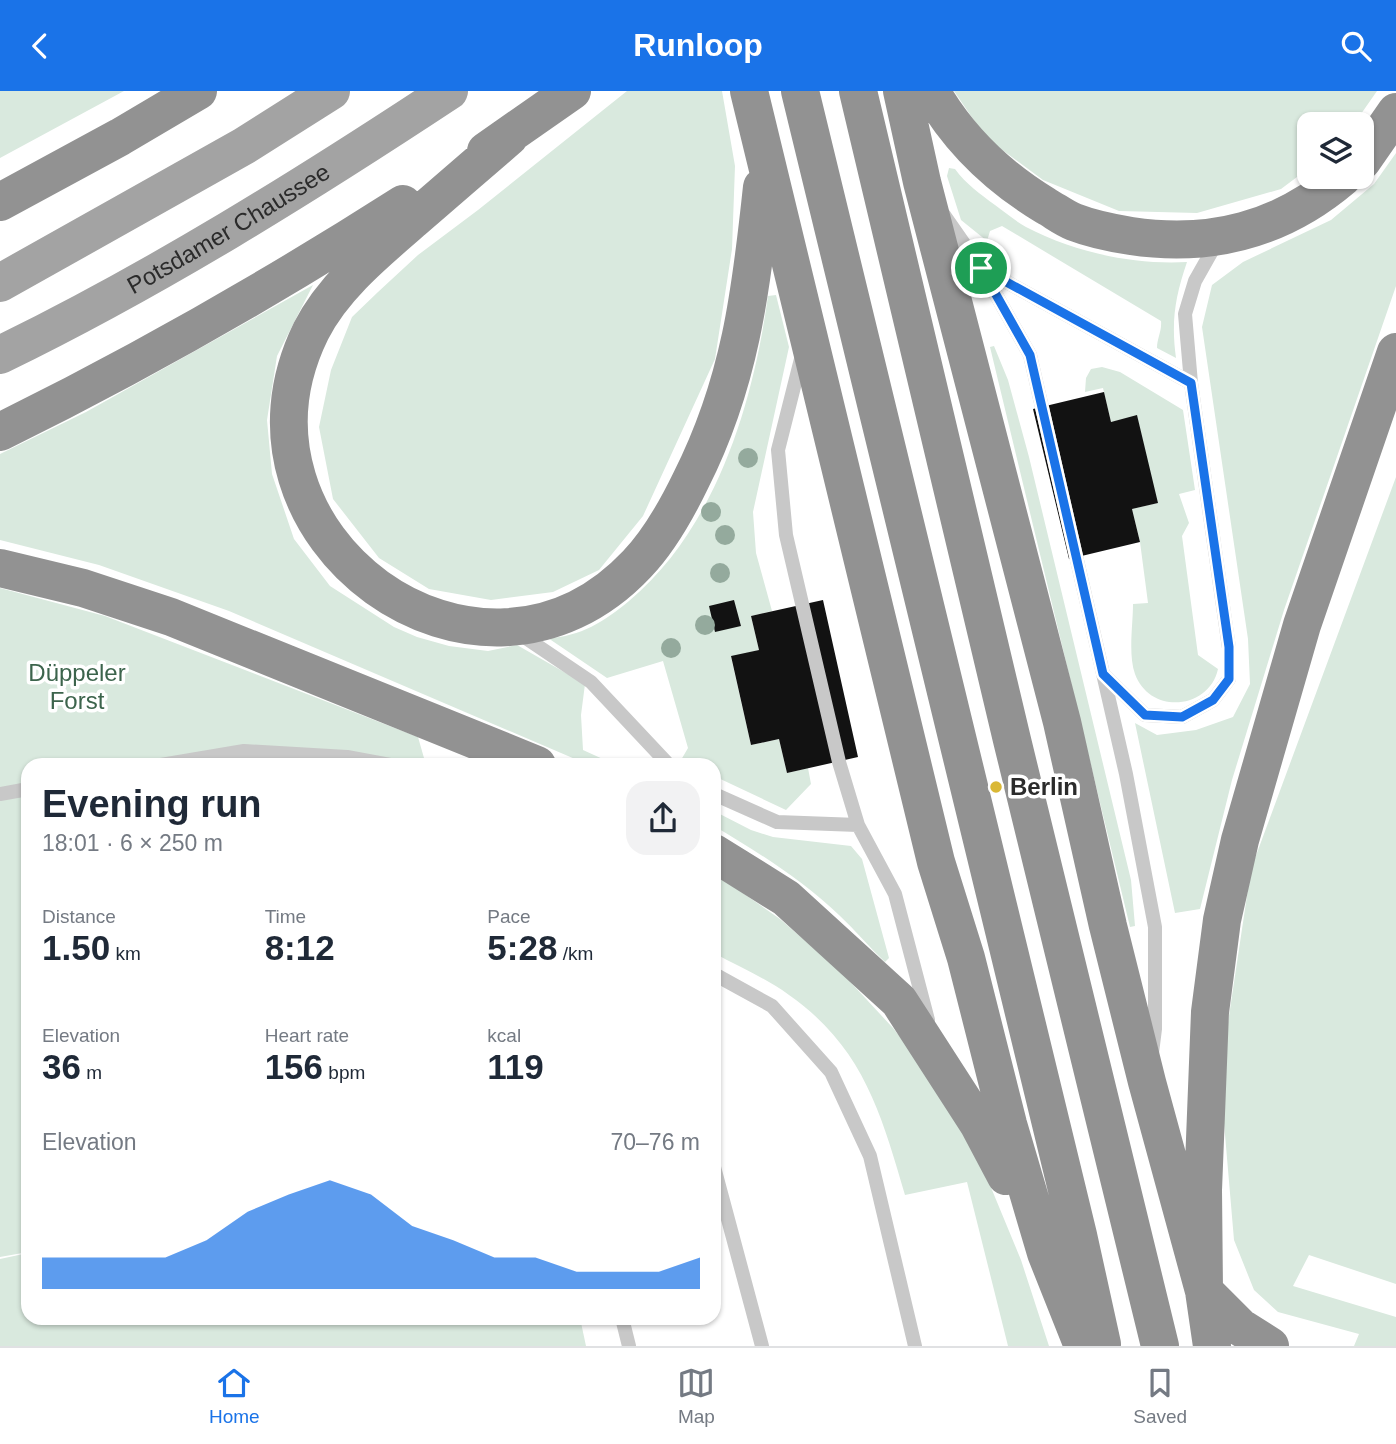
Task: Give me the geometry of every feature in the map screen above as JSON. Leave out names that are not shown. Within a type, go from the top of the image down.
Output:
[{"type":"highway","points":[[0,202],[198,91]]},
{"type":"highway","points":[[0,432],[63,401],[303,267],[509,137],[572,91]]},
{"type":"highway","points":[[749,91],[936,862],[966,958],[1008,1124],[1046,1254]]},
{"type":"highway","points":[[800,91],[1103,1346]]},
{"type":"highway","points":[[858,91],[1160,1346]]},
{"type":"highway","points":[[902,91],[922,182],[1062,722],[1108,926],[1147,1082],[1204,1291],[1212,1346]]},
{"type":"highway","points":[[931,91],[946,118],[977,153],[1025,193],[1072,222],[1106,232],[1182,241],[1219,238],[1294,213],[1330,189]]},
{"type":"highway","points":[[1374,144],[1396,112]]},
{"type":"highway","points":[[509,137],[378,251],[325,309],[312,331],[293,382],[289,433],[301,490],[313,517],[342,558],[363,579],[407,607],[445,620],[475,626],[509,627],[537,622],[592,600],[637,564],[676,509],[706,451],[739,348],[746,319],[765,162]]},
{"type":"highway","points":[[1270,1346],[1240,1327],[1204,1291],[1203,1191],[1210,1012],[1222,920],[1240,840],[1302,625],[1396,352]]},
{"type":"highway","points":[[0,568],[83,588],[171,617],[520,758]]},
{"type":"highway","points":[[721,857],[786,898],[899,1001],[979,1125],[1046,1254],[1083,1346]]},
{"type":"main road","points":[[0,283],[244,146],[331,91]]},
{"type":"main road","name":"Potsdamer Chaussee","points":[[0,355],[124,290],[276,201],[450,91]]},
{"type":"lane","points":[[922,182],[981,268],[1030,355],[1126,774],[1155,927],[1155,1029],[1147,1082]]},
{"type":"lane","points":[[1103,674],[1145,715],[1182,717],[1213,700],[1229,679],[1229,647],[1191,383],[1185,314],[1195,281],[1219,238]]},
{"type":"lane","points":[[981,268],[1191,383]]},
{"type":"lane","points":[[808,333],[778,450],[786,535],[839,762],[858,825],[895,894],[938,1062]]},
{"type":"lane","points":[[509,627],[592,681],[663,758]]},
{"type":"lane","points":[[202,758],[244,751],[352,758]]},
{"type":"lane","points":[[0,794],[21,790]]},
{"type":"lane","points":[[721,797],[777,822],[858,825]]},
{"type":"lane","points":[[721,978],[772,1006],[831,1072],[870,1156],[915,1346]]},
{"type":"lane","points":[[721,1193],[762,1346]]},
{"type":"lane","points":[[624,1325],[629,1346]]},
{"type":"green space","points":[[0,91],[124,91],[0,158]]},
{"type":"green space","points":[[627,91],[722,91],[735,166],[732,249],[715,359],[643,516],[599,570],[553,592],[491,600],[429,589],[379,558],[333,499],[319,427],[331,370],[352,317],[418,255]]},
{"type":"green space","points":[[954,91],[1377,91],[1362,112],[1297,112],[1297,177],[1281,189],[1197,213],[1119,211],[1043,180],[986,138]]},
{"type":"green space","points":[[1396,153],[1396,286],[1284,610],[1232,780],[1200,909],[1175,913],[1135,723],[1157,735],[1196,730],[1233,717],[1250,684],[1248,639],[1202,327],[1212,285],[1243,262],[1331,220],[1368,189],[1374,189],[1374,184]]},
{"type":"green space","points":[[949,168],[955,169],[974,188],[1018,222],[1044,236],[1084,250],[1125,259],[1187,262],[1175,310],[1176,358],[1157,348],[1161,321],[1002,226],[990,231],[987,241],[961,220],[947,176]]},
{"type":"green space","points":[[313,285],[277,356],[267,420],[272,474],[294,539],[330,586],[394,627],[449,646],[488,651],[517,645],[585,684],[581,715],[583,750],[601,758],[573,758],[229,611],[99,565],[0,540],[0,454],[86,412]]},
{"type":"green space","points":[[776,295],[789,347],[753,512],[756,553],[772,611],[751,616],[759,650],[731,657],[751,745],[779,739],[787,773],[808,768],[811,784],[786,810],[721,779],[721,758],[682,758],[688,748],[663,661],[607,678],[548,638],[571,635],[592,627],[611,615],[659,571],[685,538],[726,462],[752,379],[768,296]]},
{"type":"green space","points":[[994,346],[1008,380],[1029,457],[1131,880],[1135,926],[1130,927],[990,347]]},
{"type":"green space","points":[[1102,367],[1120,372],[1183,410],[1195,490],[1179,494],[1189,523],[1182,536],[1198,655],[1218,669],[1212,683],[1203,693],[1192,699],[1165,701],[1153,696],[1135,674],[1131,649],[1133,604],[1148,603],[1140,542],[1132,509],[1157,503],[1137,416],[1111,422],[1103,388],[1085,392],[1086,378],[1091,369]]},
{"type":"green space","points":[[1396,477],[1396,1284],[1309,1255],[1293,1286],[1396,1317],[1396,1346],[1354,1346],[1359,1334],[1278,1312],[1254,1290],[1234,1240],[1220,1076],[1251,869]]},
{"type":"green space","name":"Düppeler Forst","points":[[0,588],[105,616],[418,737],[424,758],[21,758],[21,1253],[0,1257]]},
{"type":"green space","points":[[721,815],[751,830],[773,837],[851,846],[862,859],[889,958],[885,962],[825,902],[763,856],[721,830]]},
{"type":"green space","points":[[721,878],[780,919],[842,973],[893,1028],[944,1094],[985,1173],[1021,1260],[1049,1346],[1008,1346],[967,1182],[905,1195],[877,1109],[852,1060],[814,1015],[762,978],[721,957]]},
{"type":"green space","points":[[21,1254],[21,1325],[582,1325],[586,1346],[0,1346],[0,1259]]},
{"type":"building","points":[[1104,392],[1111,422],[1137,415],[1158,503],[1132,509],[1140,542],[1069,559],[1033,409]]},
{"type":"building","points":[[734,600],[741,626],[715,632],[709,606]]},
{"type":"building","points":[[823,600],[858,757],[787,773],[779,739],[751,745],[731,656],[759,650],[751,616]]},
{"type":"place","name":"Berlin","points":[[996,787]]},
{"type":"route","points":[[981,268],[1191,383],[1229,647],[1229,679],[1213,700],[1182,717],[1145,715],[1103,674],[1030,355],[981,268]]}]
